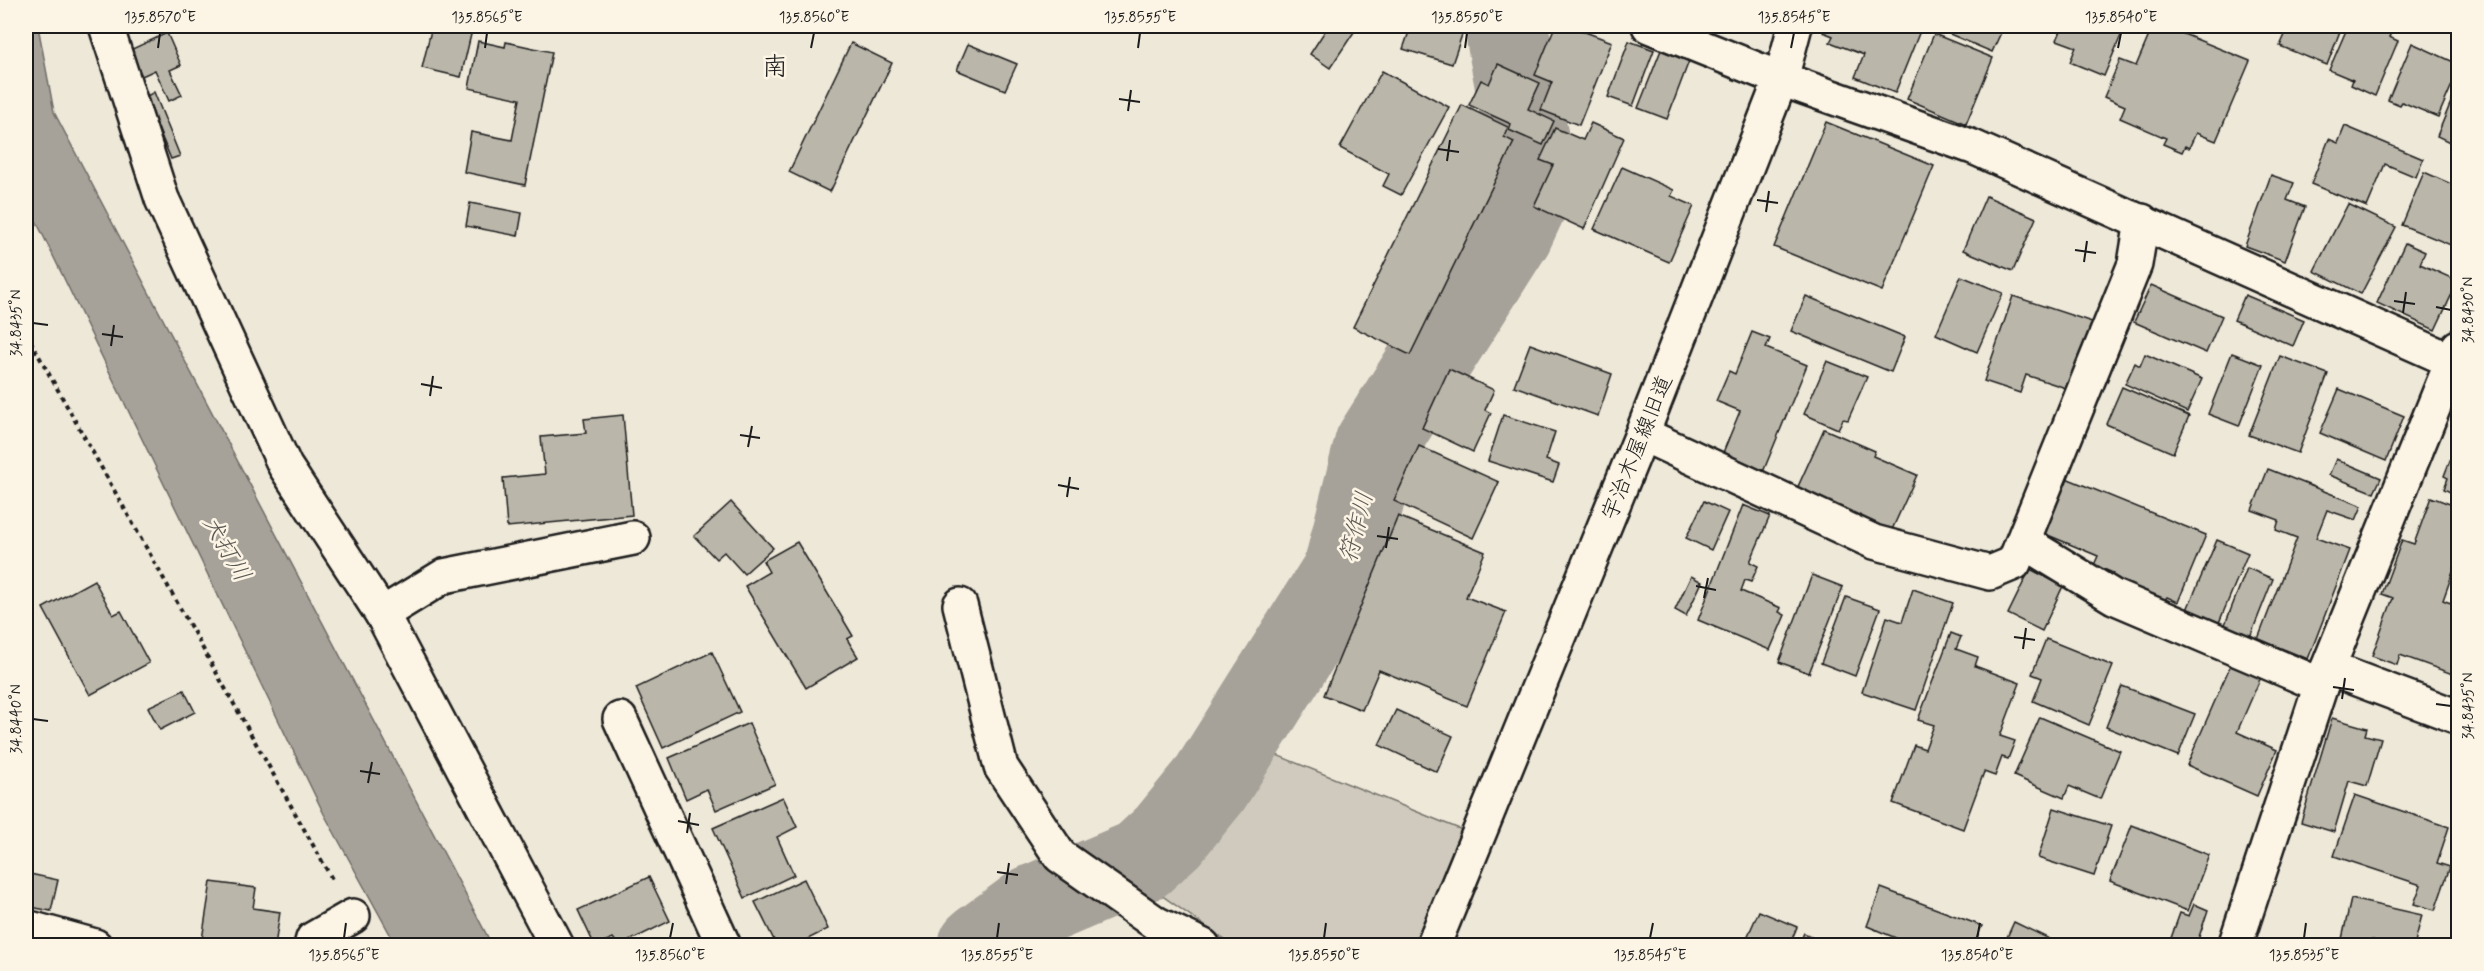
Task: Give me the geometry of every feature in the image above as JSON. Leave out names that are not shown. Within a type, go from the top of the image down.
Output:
[{"type":"street","points":[[106,26],[162,199],[285,466],[382,614],[556,945]]},
{"type":"street","points":[[1649,26],[1781,79],[1973,147],[2455,354],[2324,676],[2235,945]]},
{"type":"street","name":"宇治木屋線旧道","points":[[1433,945],[1642,434],[1781,79],[1796,26]]},
{"type":"street","points":[[1642,434],[1874,542],[1990,573],[2014,563],[2135,264],[2142,221]]},
{"type":"street","points":[[382,614],[444,576],[633,538]]},
{"type":"street","points":[[2024,542],[2114,597],[2324,676],[2458,717]]},
{"type":"street","points":[[960,604],[1001,767],[1060,856],[1157,924],[1203,945]]},
{"type":"street","points":[[620,719],[724,945]]},
{"type":"street","points":[[311,945],[314,939],[352,916]]},
{"type":"street","points":[[26,927],[95,945]]},
{"type":"path","points":[[26,333],[352,916]]},
{"type":"shaded area","points":[[1247,743],[1462,830],[1420,945],[1232,945],[1140,880]]},
{"type":"water","name":"犬打川","points":[[26,26],[38,26],[54,112],[492,945],[396,945],[324,814],[26,200]]},
{"type":"building","points":[[432,26],[473,26],[461,77],[422,68]]},
{"type":"building","points":[[1317,26],[1358,26],[1330,68],[1310,54],[1325,31]]},
{"type":"building","points":[[1411,26],[1465,26],[1452,64],[1403,49]]},
{"type":"building","points":[[1555,26],[1569,26],[1612,42],[1579,125],[1541,110],[1552,82],[1535,75]]},
{"type":"building","points":[[1826,26],[1922,26],[1895,93],[1855,77],[1864,55],[1830,42],[1833,36],[1823,32]]},
{"type":"building","points":[[1931,26],[2004,26],[1992,52]]},
{"type":"building","points":[[2063,26],[2125,26],[2104,76],[2070,62],[2076,47],[2057,40]]},
{"type":"building","points":[[2153,26],[2164,26],[2250,61],[2216,141],[2196,133],[2189,148],[2185,146],[2182,152],[2163,144],[2166,138],[2120,118],[2125,106],[2104,97],[2120,60],[2136,66]]},
{"type":"building","points":[[2289,26],[2342,26],[2327,65],[2280,46]]},
{"type":"building","points":[[2348,26],[2384,26],[2393,29],[2389,37],[2398,41],[2375,96],[2351,85],[2353,80],[2329,70]]},
{"type":"building","points":[[167,33],[181,65],[170,70],[182,95],[169,101],[155,70],[142,76],[130,50]]},
{"type":"building","points":[[1934,34],[1993,58],[1966,124],[1907,99]]},
{"type":"building","points":[[478,41],[505,47],[506,42],[552,52],[525,185],[464,172],[471,132],[512,140],[520,99],[469,88]]},
{"type":"building","points":[[1629,41],[1654,50],[1633,106],[1608,97]]},
{"type":"building","points":[[851,43],[892,63],[830,192],[789,172]]},
{"type":"building","points":[[2412,43],[2458,64],[2458,71],[2438,117],[2402,102],[2400,105],[2388,100]]},
{"type":"building","points":[[968,44],[1017,64],[1005,90],[957,70]]},
{"type":"building","points":[[1661,50],[1689,61],[1667,119],[1638,108]]},
{"type":"building","points":[[1498,64],[1540,83],[1528,109],[1554,121],[1543,145],[1509,130],[1511,124],[1469,105],[1481,80],[1489,84]]},
{"type":"building","points":[[1382,71],[1449,107],[1401,195],[1383,186],[1389,174],[1340,148]]},
{"type":"building","points":[[2458,85],[2458,146],[2437,136]]},
{"type":"building","points":[[154,92],[180,156],[171,159],[145,97]]},
{"type":"building","points":[[1462,105],[1508,127],[1504,137],[1514,142],[1410,355],[1353,327]]},
{"type":"building","points":[[1826,122],[1934,166],[1882,291],[1774,247]]},
{"type":"building","points":[[1591,123],[1624,138],[1584,229],[1534,206],[1553,165],[1540,160],[1555,128],[1583,140]]},
{"type":"building","points":[[2345,126],[2423,159],[2416,177],[2385,164],[2367,207],[2311,184],[2329,139],[2338,143]]},
{"type":"building","points":[[1622,167],[1674,190],[1671,196],[1694,206],[1669,262],[1594,229]]},
{"type":"building","points":[[2424,172],[2458,187],[2458,248],[2402,225]]},
{"type":"building","points":[[2271,175],[2294,183],[2287,200],[2305,207],[2285,261],[2245,246]]},
{"type":"building","points":[[1986,196],[2036,218],[2013,271],[1963,250]]},
{"type":"building","points":[[470,203],[522,213],[518,236],[466,226]]},
{"type":"building","points":[[2348,204],[2396,227],[2361,294],[2314,271]]},
{"type":"building","points":[[2405,243],[2425,252],[2420,264],[2458,281],[2435,330],[2377,303]]},
{"type":"building","points":[[1961,276],[2003,293],[1977,352],[1936,334]]},
{"type":"building","points":[[2151,285],[2222,316],[2206,353],[2134,322]]},
{"type":"building","points":[[2245,295],[2304,320],[2293,346],[2234,320]]},
{"type":"building","points":[[1806,296],[1905,337],[1891,372],[1791,331]]},
{"type":"building","points":[[2013,296],[2092,322],[2069,389],[2026,375],[2020,393],[1984,381]]},
{"type":"building","points":[[1752,332],[1770,339],[1766,348],[1807,365],[1763,472],[1722,455],[1740,411],[1716,401],[1729,371],[1735,374]]},
{"type":"building","points":[[1530,344],[1612,374],[1598,416],[1514,386]]},
{"type":"building","points":[[2232,353],[2263,365],[2239,426],[2208,414]]},
{"type":"building","points":[[2145,354],[2202,379],[2187,412],[2125,384],[2135,363],[2140,366]]},
{"type":"building","points":[[2280,356],[2328,374],[2298,453],[2249,435]]},
{"type":"building","points":[[1827,361],[1867,377],[1848,420],[1843,419],[1838,429],[1804,414]]},
{"type":"building","points":[[1449,369],[1494,390],[1485,410],[1491,413],[1473,452],[1422,428]]},
{"type":"building","points":[[2122,387],[2189,416],[2173,453],[2106,424]]},
{"type":"building","points":[[2339,389],[2404,416],[2386,461],[2320,433]]},
{"type":"building","points":[[623,415],[632,515],[507,527],[503,478],[545,474],[541,437],[586,433],[584,419]]},
{"type":"building","points":[[1503,415],[1555,432],[1546,460],[1559,465],[1553,482],[1488,461]]},
{"type":"building","points":[[1824,429],[1875,451],[1873,456],[1917,475],[1890,534],[1796,491]]},
{"type":"building","points":[[2456,445],[2458,446],[2458,496],[2444,489],[2448,478],[2444,476]]},
{"type":"building","points":[[1419,446],[1499,482],[1473,538],[1394,501]]},
{"type":"building","points":[[2336,459],[2381,478],[2374,493],[2329,475]]},
{"type":"building","points":[[2268,469],[2362,506],[2356,520],[2327,510],[2316,538],[2350,550],[2308,659],[2258,639],[2297,538],[2276,530],[2279,520],[2252,510]]},
{"type":"building","points":[[2066,478],[2206,535],[2178,602],[2167,597],[2165,600],[2111,578],[2113,573],[2094,565],[2098,556],[2043,533]]},
{"type":"building","points":[[2431,497],[2458,507],[2458,558],[2443,600],[2458,606],[2458,676],[2400,655],[2397,665],[2372,656],[2393,598],[2382,594],[2402,540],[2414,544]]},
{"type":"building","points":[[1704,501],[1728,512],[1711,550],[1686,538]]},
{"type":"building","points":[[731,502],[773,548],[744,574],[724,552],[716,559],[694,536]]},
{"type":"building","points":[[1743,505],[1770,516],[1750,562],[1758,566],[1751,582],[1745,580],[1741,591],[1781,608],[1779,612],[1785,615],[1770,650],[1698,620]]},
{"type":"building","points":[[1398,516],[1485,552],[1466,597],[1506,612],[1467,706],[1379,670],[1362,710],[1324,695]]},
{"type":"building","points":[[2217,540],[2248,553],[2218,625],[2186,612]]},
{"type":"building","points":[[797,542],[853,636],[847,639],[858,657],[806,688],[745,586],[769,572],[763,561]]},
{"type":"building","points":[[2247,568],[2273,579],[2250,637],[2224,627]]},
{"type":"building","points":[[2030,569],[2063,586],[2042,631],[2008,614]]},
{"type":"building","points":[[1812,575],[1843,587],[1809,673],[1779,662]]},
{"type":"building","points":[[1691,576],[1702,582],[1686,616],[1675,610]]},
{"type":"building","points":[[94,580],[113,615],[121,611],[149,663],[90,695],[43,608]]},
{"type":"building","points":[[1913,589],[1953,603],[1916,710],[1862,692],[1887,617],[1902,622]]},
{"type":"building","points":[[1846,597],[1880,609],[1855,676],[1821,663]]},
{"type":"building","points":[[1951,633],[1961,637],[1956,649],[1978,657],[1975,666],[2020,683],[2000,736],[2015,741],[2008,759],[2002,757],[1995,776],[1984,772],[1963,829],[1893,803],[1914,745],[1925,749],[1934,725],[1918,720]]},
{"type":"building","points":[[2046,639],[2113,666],[2089,725],[2033,701],[2042,678],[2032,674]]},
{"type":"building","points":[[712,652],[740,712],[663,748],[636,688]]},
{"type":"building","points":[[2231,664],[2261,677],[2237,732],[2277,750],[2257,796],[2187,765]]},
{"type":"building","points":[[2122,686],[2195,714],[2178,756],[2106,727]]},
{"type":"building","points":[[184,690],[195,712],[160,730],[148,707]]},
{"type":"building","points":[[1396,710],[1453,736],[1437,772],[1379,745]]},
{"type":"building","points":[[2040,717],[2120,751],[2100,799],[2069,786],[2064,798],[2014,776]]},
{"type":"building","points":[[2332,718],[2367,728],[2365,735],[2381,739],[2367,786],[2349,781],[2334,832],[2301,822]]},
{"type":"building","points":[[749,723],[775,784],[716,810],[707,789],[686,799],[669,758]]},
{"type":"building","points":[[2355,795],[2449,827],[2437,863],[2450,867],[2435,910],[2414,904],[2421,885],[2334,856]]},
{"type":"building","points":[[783,797],[797,827],[777,837],[794,875],[745,898],[713,828]]},
{"type":"building","points":[[2054,808],[2111,826],[2094,876],[2038,858]]},
{"type":"building","points":[[2132,825],[2209,855],[2188,911],[2110,881]]},
{"type":"building","points":[[30,874],[58,880],[51,911],[26,906]]},
{"type":"building","points":[[649,877],[670,921],[619,946],[613,938],[595,946],[578,910]]},
{"type":"building","points":[[804,879],[828,929],[794,946],[777,946],[755,902]]},
{"type":"building","points":[[211,882],[256,888],[253,908],[280,912],[275,946],[201,946]]},
{"type":"building","points":[[1881,888],[1982,926],[1974,946],[1915,946],[1867,926]]},
{"type":"building","points":[[2351,899],[2422,915],[2414,946],[2394,946],[2372,940],[2369,946],[2342,939]]},
{"type":"building","points":[[2194,904],[2208,910],[2196,946],[2171,938],[2180,913],[2189,916]]},
{"type":"building","points":[[1759,911],[1797,927],[1789,946],[1760,946],[1746,940]]},
{"type":"building","points":[[2014,922],[2064,946],[2003,946]]},
{"type":"building","points":[[1804,933],[1831,946],[1798,946]]},
{"type":"waterway","name":"符作川","points":[[980,946],[1033,907],[1141,861],[1168,836],[1209,786],[1345,570],[1376,445],[1511,233],[1525,203],[1530,156],[1506,26]]},
{"type":"district","name":"南","points":[[775,66]]}]
